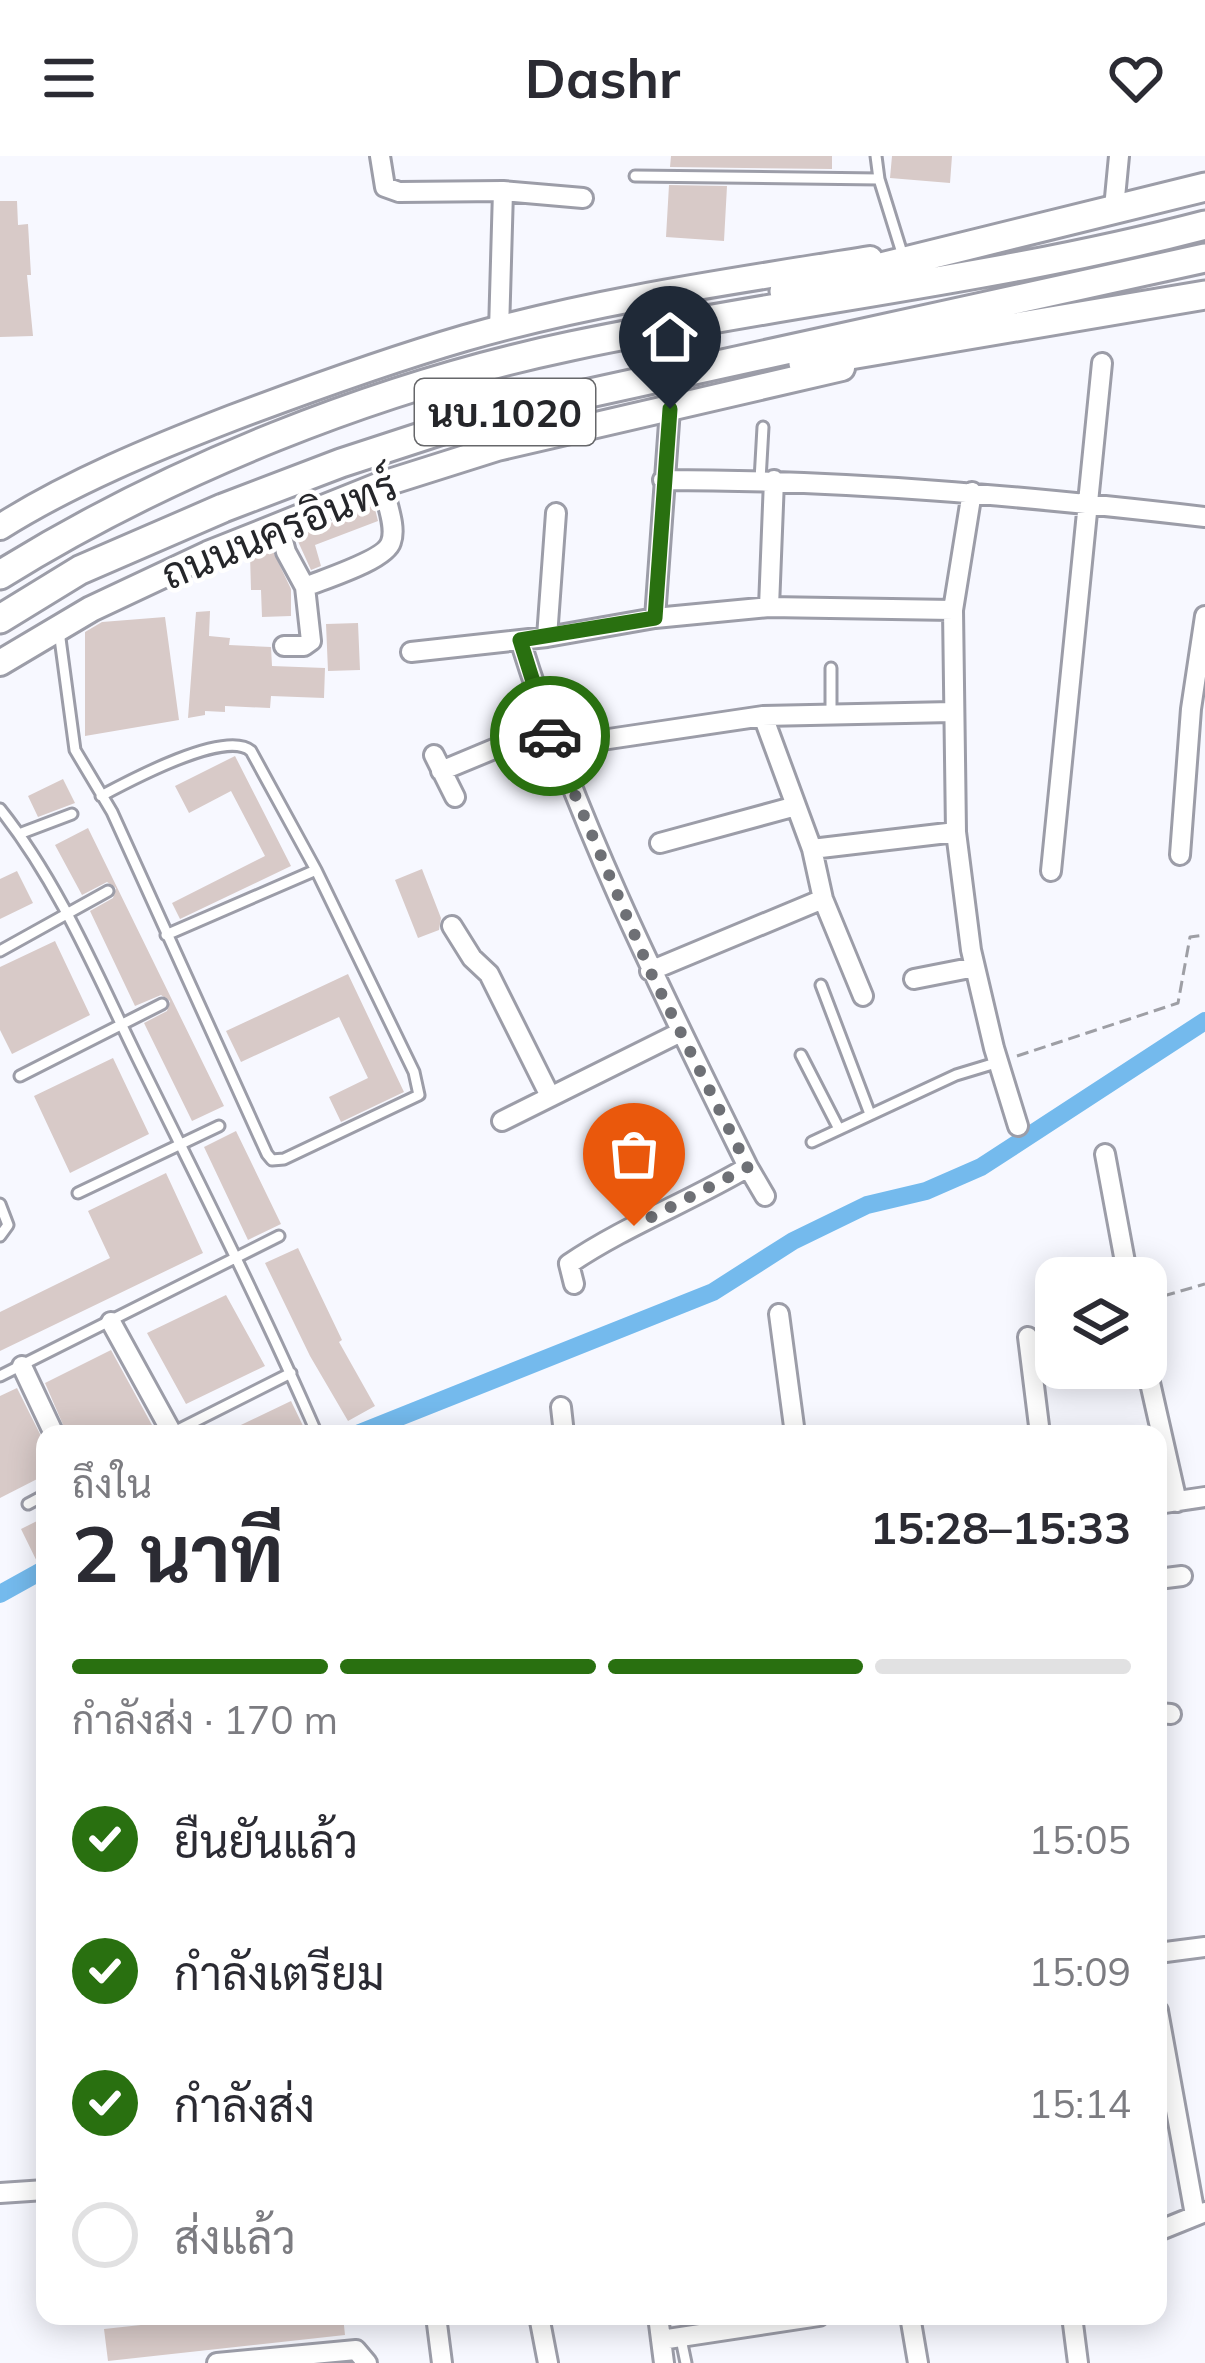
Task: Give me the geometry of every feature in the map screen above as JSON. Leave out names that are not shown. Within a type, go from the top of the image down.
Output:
[{"type":"main road","name":"นบ.1020","points":[[0,526],[50,496],[199,431],[320,385],[499,331],[670,291],[902,253],[1020,226],[1036,228],[1205,187]]},
{"type":"main road","name":"ถนนนครอินทร์","points":[[0,575],[69,532],[320,421],[410,390],[568,346],[1037,264],[1205,225]]},
{"type":"main road","points":[[684,326],[696,316],[725,306],[1036,228]]},
{"type":"main road","name":"ถนนนครอินทร์","points":[[0,619],[80,570],[223,508],[485,416],[1205,258]]},
{"type":"main road","name":"ถนนนครอินทร์","points":[[0,663],[59,626],[208,554],[382,484],[497,448],[973,337],[1205,295]]},
{"type":"main road","points":[[681,372],[703,378],[973,337]]},
{"type":"street","points":[[380,156],[385,187],[399,192],[503,191],[583,198]]},
{"type":"street","points":[[1114,208],[1119,156]]},
{"type":"street","points":[[499,331],[503,191]]},
{"type":"street","points":[[1052,871],[1102,363]]},
{"type":"street","points":[[655,618],[670,409]]},
{"type":"street","points":[[662,480],[767,480],[972,492],[1205,517]]},
{"type":"street","points":[[767,480],[769,607]]},
{"type":"street","points":[[305,587],[390,548],[393,536],[382,484]]},
{"type":"street","points":[[972,492],[953,610],[956,832],[975,967],[1018,1126]]},
{"type":"street","points":[[548,637],[556,513]]},
{"type":"street","points":[[279,526],[286,552],[305,587],[311,641],[304,646],[284,646]]},
{"type":"street","points":[[411,652],[769,607],[953,610]]},
{"type":"street","points":[[1180,855],[1205,618]]},
{"type":"street","points":[[520,640],[547,727],[650,971],[765,1196]]},
{"type":"street","points":[[555,747],[763,716],[952,712]]},
{"type":"street","points":[[763,716],[812,849],[823,899],[863,996]]},
{"type":"street","points":[[455,797],[438,763],[547,727]]},
{"type":"street","points":[[1184,791],[1205,794]]},
{"type":"street","points":[[660,843],[796,806]]},
{"type":"street","points":[[812,849],[956,832]]},
{"type":"street","points":[[650,971],[823,899]]},
{"type":"street","points":[[452,926],[472,958],[489,974],[550,1096]]},
{"type":"street","points":[[914,979],[975,967]]},
{"type":"street","points":[[502,1121],[681,1031]]},
{"type":"street","points":[[1106,1154],[1124,1257]]},
{"type":"street","points":[[574,1284],[569,1264],[600,1242],[748,1167]]},
{"type":"street","points":[[779,1314],[794,1425]]},
{"type":"street","points":[[111,1322],[167,1425]]},
{"type":"street","points":[[1028,1337],[1039,1425]]},
{"type":"street","points":[[22,1366],[50,1425]]},
{"type":"street","points":[[1150,1389],[1155,1425]]},
{"type":"street","points":[[561,1407],[563,1425]]},
{"type":"street","points":[[1167,1503],[1205,1497]]},
{"type":"street","points":[[1167,1578],[1182,1576]]},
{"type":"street","points":[[1167,1952],[1205,1947]]},
{"type":"street","points":[[1167,2054],[1200,2214],[1167,2227]]},
{"type":"street","points":[[0,2193],[36,2190]]},
{"type":"street","points":[[437,2325],[442,2363]]},
{"type":"street","points":[[541,2325],[548,2363]]},
{"type":"street","points":[[663,2325],[671,2338],[664,2363]]},
{"type":"street","points":[[671,2338],[758,2325]]},
{"type":"street","points":[[911,2325],[917,2363]]},
{"type":"street","points":[[1073,2325],[1078,2363]]},
{"type":"street","points":[[217,2363],[356,2350],[367,2363]]},
{"type":"lane","points":[[876,156],[902,253]]},
{"type":"lane","points":[[635,176],[879,179]]},
{"type":"lane","points":[[763,428],[767,480]]},
{"type":"lane","points":[[59,626],[76,750],[267,1154],[272,1160],[284,1159],[418,1095],[420,1087],[316,870],[244,744],[227,744],[147,772],[101,796]]},
{"type":"lane","points":[[831,668],[831,714]]},
{"type":"lane","points":[[0,809],[67,917],[313,1425]]},
{"type":"lane","points":[[19,834],[72,814]]},
{"type":"lane","points":[[166,935],[316,870]]},
{"type":"lane","points":[[0,951],[108,891]]},
{"type":"lane","points":[[820,985],[869,1114]]},
{"type":"lane","points":[[20,1076],[162,1004]]},
{"type":"lane","points":[[801,1055],[839,1129]]},
{"type":"lane","points":[[812,1142],[956,1075],[999,1062]]},
{"type":"lane","points":[[78,1193],[219,1126]]},
{"type":"lane","points":[[0,1204],[8,1225],[0,1236]]},
{"type":"lane","points":[[0,1376],[279,1235]]},
{"type":"lane","points":[[187,1425],[291,1373]]},
{"type":"lane","points":[[28,1504],[36,1500]]},
{"type":"lane","points":[[671,2338],[686,2363]]},
{"type":"path","points":[[999,1062],[1178,1003],[1190,937],[1205,935]]},
{"type":"path","points":[[1167,1295],[1205,1284]]},
{"type":"building","points":[[671,156],[832,156],[832,169],[670,167]]},
{"type":"building","points":[[892,156],[952,156],[950,183],[890,178]]},
{"type":"building","points":[[669,185],[727,186],[724,241],[666,237]]},
{"type":"building","points":[[0,201],[17,201],[18,225],[28,224],[33,336],[0,337]]},
{"type":"building","points":[[374,505],[378,521],[315,545],[321,566],[311,570],[296,537]]},
{"type":"building","points":[[271,547],[291,589],[291,616],[262,617],[261,590],[251,590],[250,555]]},
{"type":"building","points":[[210,611],[209,636],[230,638],[229,645],[271,647],[272,666],[325,668],[324,698],[271,696],[270,708],[225,706],[225,712],[205,711],[205,715],[188,718],[196,612]]},
{"type":"building","points":[[165,617],[179,720],[85,736],[85,632],[102,622]]},
{"type":"building","points":[[358,623],[360,670],[328,671],[326,624]]},
{"type":"building","points":[[235,756],[291,866],[180,919],[172,903],[265,856],[231,791],[189,813],[175,786]]},
{"type":"building","points":[[63,779],[75,803],[38,817],[28,796]]},
{"type":"building","points":[[88,828],[224,1106],[192,1121],[144,1023],[167,1011],[170,1001],[161,995],[135,1006],[90,911],[113,898],[116,888],[107,882],[82,895],[55,845]]},
{"type":"building","points":[[422,869],[441,918],[439,930],[418,938],[395,880]]},
{"type":"building","points":[[17,871],[33,903],[0,919],[0,879]]},
{"type":"building","points":[[55,941],[90,1015],[12,1054],[0,1030],[0,967]]},
{"type":"building","points":[[348,974],[404,1092],[341,1122],[329,1097],[368,1078],[339,1017],[241,1062],[226,1031]]},
{"type":"building","points":[[113,1058],[149,1134],[70,1173],[34,1096]]},
{"type":"building","points":[[236,1131],[281,1224],[248,1240],[204,1147]]},
{"type":"building","points":[[166,1173],[203,1253],[0,1351],[0,1312],[110,1258],[88,1211]]},
{"type":"building","points":[[298,1248],[339,1342],[375,1406],[348,1421],[265,1263]]},
{"type":"building","points":[[226,1295],[265,1366],[186,1404],[147,1333]]},
{"type":"building","points":[[111,1350],[152,1425],[63,1425],[45,1383]]},
{"type":"building","points":[[17,1388],[36,1426],[36,1480],[0,1498],[0,1396]]},
{"type":"building","points":[[291,1401],[303,1425],[241,1425]]},
{"type":"building","points":[[36,1522],[36,1560],[21,1529]]},
{"type":"building","points":[[344,2325],[345,2335],[108,2361],[104,2329]]},
{"type":"waterway","points":[[380,1425],[713,1292],[793,1241],[867,1205],[926,1191],[981,1167],[1205,1021]]},
{"type":"waterway","points":[[0,1594],[36,1574]]},
{"type":"way so far","points":[[550,736],[650,971],[748,1167],[634,1226]]},
{"type":"route","points":[[550,736],[520,640],[655,618],[670,409]]}]
